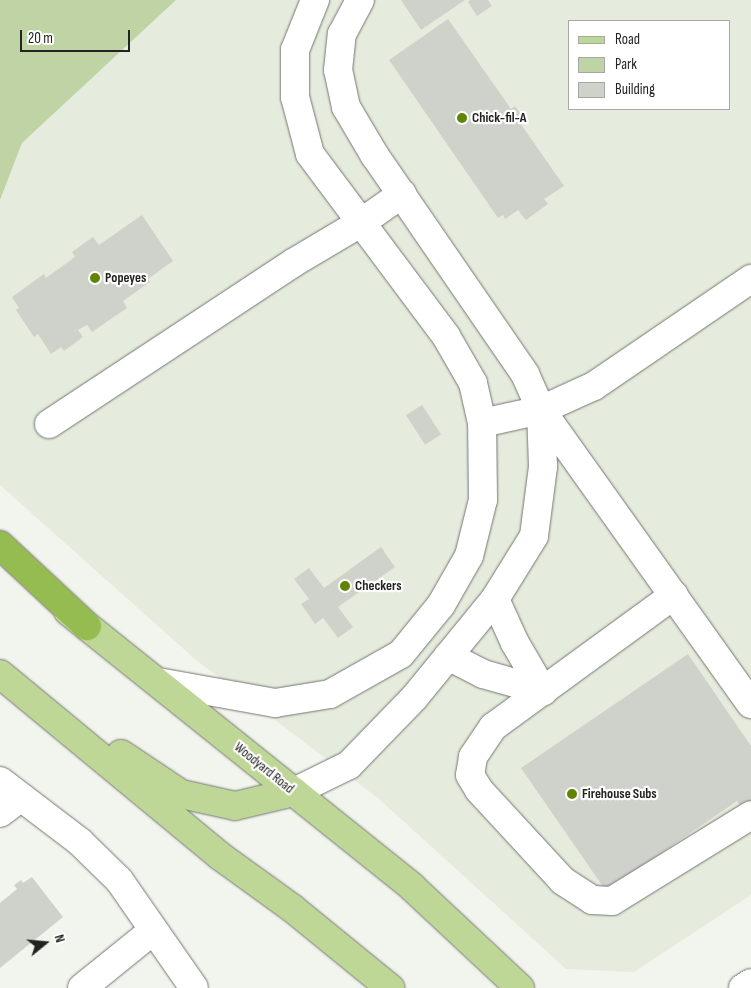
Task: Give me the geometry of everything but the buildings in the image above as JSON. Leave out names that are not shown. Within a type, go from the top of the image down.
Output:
[{"type":"highway","points":[[0,545],[87,626]]},
{"type":"main road","name":"Woodyard Road","points":[[0,556],[412,887],[520,988]]},
{"type":"main road","points":[[0,673],[182,794],[235,806],[294,792]]},
{"type":"main road","points":[[0,673],[220,856],[292,908],[390,988]]},
{"type":"street","points":[[158,682],[275,703],[330,694],[401,654],[441,605],[468,556],[483,500],[482,423],[473,383],[446,336],[310,154],[295,97],[295,50],[314,0]]},
{"type":"street","points":[[360,0],[342,34],[338,70],[346,107],[402,194],[525,374],[541,410],[751,704]]},
{"type":"street","points":[[49,424],[293,263],[362,222],[402,194]]},
{"type":"street","points":[[482,423],[541,410],[594,386],[751,279]]},
{"type":"street","points":[[294,792],[349,765],[414,698],[495,599],[534,536],[543,466],[541,410]]},
{"type":"street","points":[[674,595],[493,728],[473,756],[470,775],[478,790],[563,881],[592,900],[612,902],[751,815]]},
{"type":"street","points":[[495,599],[515,643],[543,691]]},
{"type":"street","points":[[448,656],[483,674],[543,691]]},
{"type":"street","points":[[7,797],[80,842],[119,880],[194,988]]},
{"type":"street","points":[[82,988],[154,930]]},
{"type":"street","points":[[743,988],[751,983]]},
{"type":"shaded area","points":[[176,0],[751,0],[751,895],[634,972],[566,969],[379,799],[196,660],[0,485],[0,200],[22,143]]},
{"type":"green space","points":[[0,0],[176,0],[22,143],[0,200]]},
{"type":"place","name":"Chick-fil-A","points":[[462,118]]},
{"type":"place","name":"Popeyes","points":[[95,278]]},
{"type":"place","name":"Checkers","points":[[345,586]]},
{"type":"place","name":"Firehouse Subs","points":[[572,794]]}]
